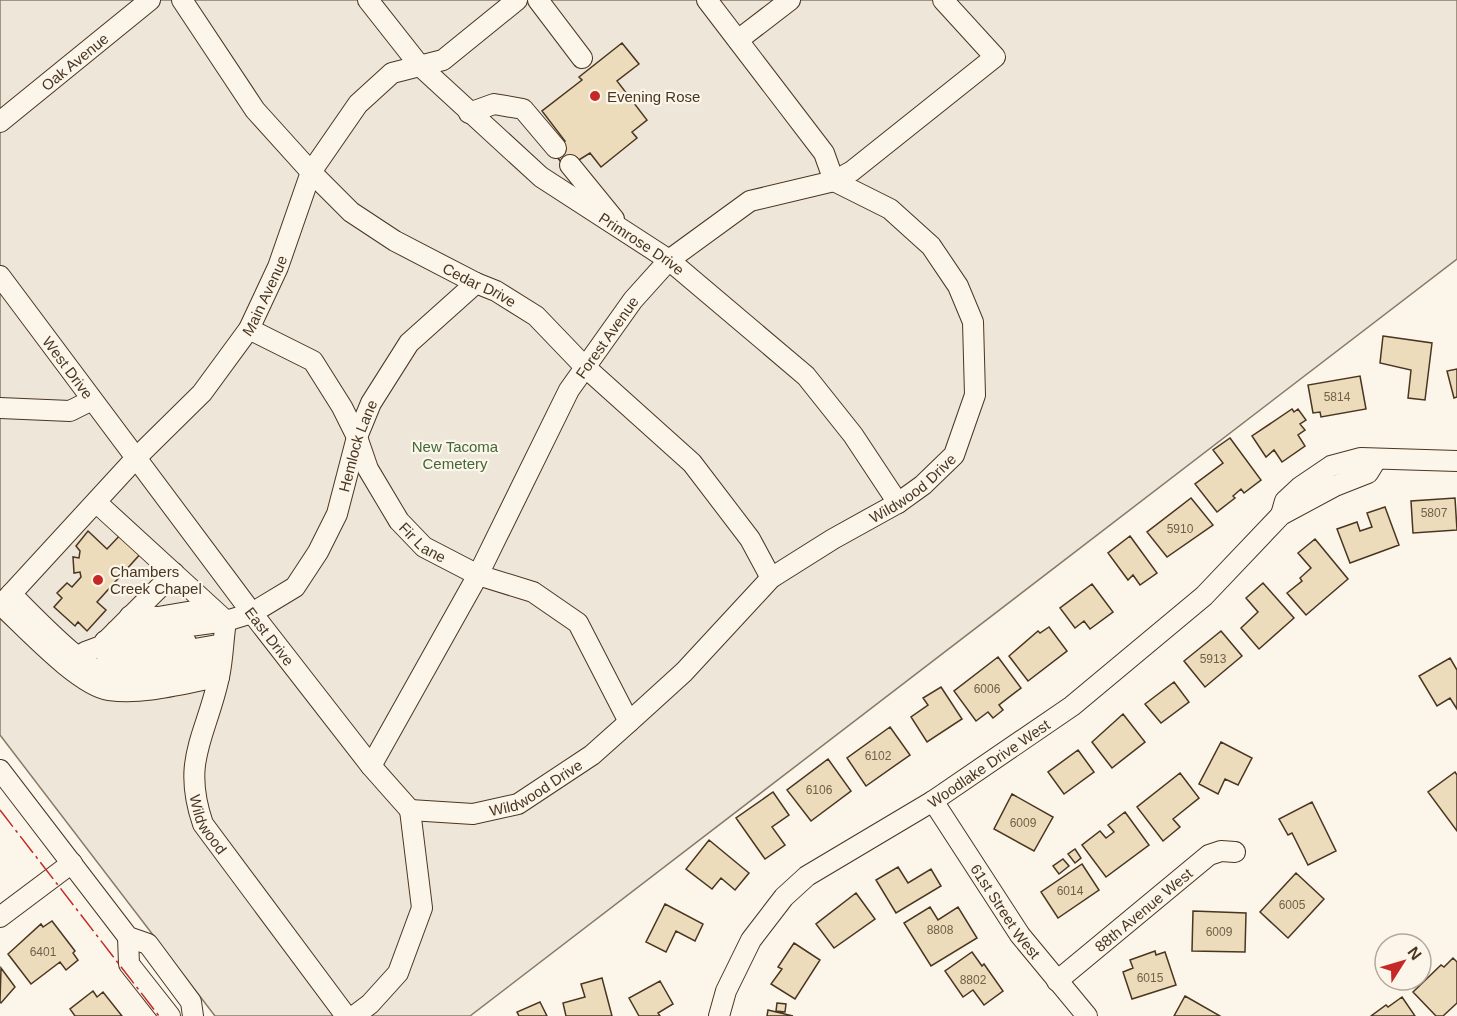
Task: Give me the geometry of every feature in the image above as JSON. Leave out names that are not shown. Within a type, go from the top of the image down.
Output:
[{"type":"street","name":"Oak Avenue","points":[[0,122],[150,0]]},
{"type":"street","name":"Cedar Drive","points":[[182,0],[255,110],[351,212],[376,229],[476,283],[496,291],[536,316],[584,366],[692,463],[750,539],[771,578]]},
{"type":"street","name":"Primrose Drive","points":[[368,0],[420,66],[541,177],[669,260],[806,376],[853,435],[898,503]]},
{"type":"street","name":"Main Avenue","points":[[7,599],[136,458],[202,393],[249,329],[278,267],[311,172],[358,104],[392,73],[443,60],[517,0]]},
{"type":"street","points":[[538,0],[582,58]]},
{"type":"street","points":[[707,0],[824,153],[834,181]]},
{"type":"street","points":[[738,40],[790,0]]},
{"type":"street","name":"Forest Avenue","points":[[371,766],[478,575],[569,390],[633,300],[669,260],[750,201],[834,181],[852,171],[995,57],[942,0]]},
{"type":"street","points":[[469,113],[494,104],[523,108],[556,148]]},
{"type":"street","points":[[570,165],[626,234]]},
{"type":"street","name":"Wildwood Drive","points":[[410,810],[473,814],[518,804],[592,755],[629,722],[684,672],[771,578],[832,539],[898,503],[923,485],[954,455],[975,395],[973,322],[958,286],[931,246],[890,209],[834,181]]},
{"type":"street","name":"West Drive","points":[[0,276],[136,458]]},
{"type":"street","name":"Hemlock Lane","points":[[252,613],[295,587],[318,552],[337,514],[357,437],[371,403],[409,343],[476,283]]},
{"type":"street","name":"Fir Lane","points":[[249,329],[313,361],[342,407],[357,437],[368,469],[399,521],[424,547],[478,575],[533,592],[578,623],[629,722]]},
{"type":"street","points":[[0,408],[70,411],[92,400]]},
{"type":"street","name":"East Drive","points":[[136,458],[371,766],[410,810]]},
{"type":"street","name":"Woodlake Drive West","points":[[719,1016],[738,962],[784,897],[807,876],[933,801],[1021,743],[1121,667],[1204,596],[1281,515],[1286,501],[1313,475],[1350,460],[1457,461]]},
{"type":"street","points":[[97,503],[174,573],[218,635]]},
{"type":"street","points":[[174,573],[114,631],[115,655],[171,653],[218,635]]},
{"type":"street","points":[[7,599],[114,631],[159,625],[218,635]]},
{"type":"street","points":[[7,599],[78,675],[108,690],[158,688],[218,635],[252,613]]},
{"type":"street","points":[[114,631],[180,602],[218,635]]},
{"type":"street","name":"Wildwood","points":[[218,635],[193,764],[194,798],[203,824],[346,1016]]},
{"type":"street","points":[[0,770],[128,937],[148,944],[191,1002],[193,1016]]},
{"type":"street","name":"61st Street West","points":[[933,801],[1020,935],[1087,1016]]},
{"type":"street","points":[[354,1016],[370,1004],[398,973],[422,908],[410,810]]},
{"type":"street","name":"88th Avenue West","points":[[1057,981],[1209,855],[1221,851],[1234,852]]},
{"type":"street","points":[[0,917],[72,863]]},
{"type":"street","points":[[128,937],[129,964],[170,1016]]},
{"type":"green space","name":"New Tacoma Cemetery","points":[[0,0],[1457,0],[1457,259],[470,1016],[215,1016],[0,735]]},
{"type":"building","name":"Evening Rose","points":[[622,43],[639,64],[617,81],[647,120],[632,132],[637,138],[601,167],[590,153],[566,168],[552,151],[565,141],[542,111],[582,80],[579,77]]},
{"type":"building","points":[[1383,336],[1432,343],[1425,400],[1408,398],[1411,370],[1380,363]]},
{"type":"building","points":[[1457,369],[1457,397],[1454,398],[1447,371]]},
{"type":"building","points":[[1360,376],[1366,409],[1321,417],[1320,412],[1313,413],[1308,385]]},
{"type":"building","points":[[1292,409],[1294,412],[1298,409],[1306,420],[1300,424],[1305,430],[1298,435],[1305,446],[1282,462],[1274,450],[1266,457],[1252,436]]},
{"type":"building","points":[[1230,438],[1261,480],[1244,493],[1241,489],[1233,496],[1235,498],[1217,512],[1195,484],[1223,463],[1213,450]]},
{"type":"building","points":[[1191,498],[1213,525],[1167,557],[1147,532]]},
{"type":"building","points":[[1455,498],[1457,530],[1413,533],[1411,501]]},
{"type":"building","points":[[1385,507],[1399,545],[1350,563],[1337,529],[1357,522],[1360,531],[1372,527],[1367,513]]},
{"type":"building","name":"Chambers Creek Chapel","points":[[88,531],[107,549],[123,532],[143,551],[97,602],[106,610],[87,631],[78,622],[75,626],[54,607],[62,598],[57,593],[67,583],[72,587],[81,577],[80,572],[74,573],[73,557],[79,558],[80,551],[76,546]]},
{"type":"building","points":[[1130,536],[1157,573],[1140,585],[1133,575],[1128,580],[1108,553]]},
{"type":"building","points":[[1315,539],[1348,579],[1306,615],[1287,593],[1302,581],[1300,578],[1311,568],[1298,553]]},
{"type":"building","points":[[1263,583],[1294,618],[1259,649],[1241,628],[1258,612],[1246,598]]},
{"type":"building","points":[[1092,584],[1113,612],[1090,629],[1084,621],[1075,628],[1060,608]]},
{"type":"building","points":[[1049,627],[1067,651],[1028,681],[1009,656],[1038,631],[1040,633]]},
{"type":"building","points":[[1221,631],[1242,656],[1205,687],[1184,661]]},
{"type":"building","points":[[998,657],[1021,688],[999,705],[1003,710],[993,718],[988,712],[976,721],[954,691]]},
{"type":"building","points":[[1450,658],[1457,670],[1457,709],[1450,698],[1437,706],[1419,676]]},
{"type":"building","points":[[1174,682],[1189,702],[1161,723],[1145,704]]},
{"type":"building","points":[[941,687],[962,719],[927,742],[911,717],[928,705],[923,698]]},
{"type":"building","points":[[1123,714],[1145,742],[1112,768],[1092,742]]},
{"type":"building","points":[[890,727],[910,755],[866,786],[847,758]]},
{"type":"building","points":[[1221,742],[1252,758],[1238,785],[1225,779],[1218,794],[1199,784]]},
{"type":"building","points":[[1078,750],[1094,772],[1064,794],[1048,772]]},
{"type":"building","points":[[828,759],[851,791],[811,821],[787,790]]},
{"type":"building","points":[[1455,772],[1457,775],[1457,831],[1428,792]]},
{"type":"building","points":[[1180,773],[1199,798],[1173,819],[1180,827],[1163,841],[1137,807]]},
{"type":"building","points":[[773,792],[789,815],[772,827],[785,845],[765,859],[736,818]]},
{"type":"building","points":[[1012,794],[1053,817],[1034,851],[994,829]]},
{"type":"building","points":[[1312,802],[1336,851],[1308,865],[1292,833],[1288,835],[1279,819]]},
{"type":"building","points":[[1125,812],[1149,845],[1106,877],[1082,845],[1100,831],[1106,838],[1114,832],[1108,825]]},
{"type":"building","points":[[709,840],[749,873],[735,890],[721,878],[712,889],[686,869]]},
{"type":"building","points":[[1075,849],[1081,858],[1075,863],[1068,854]]},
{"type":"building","points":[[1063,859],[1069,866],[1059,874],[1053,866]]},
{"type":"building","points":[[1082,864],[1099,890],[1058,918],[1041,892]]},
{"type":"building","points":[[898,867],[908,883],[931,869],[941,886],[896,913],[876,880]]},
{"type":"building","points":[[1296,873],[1324,899],[1288,938],[1260,912]]},
{"type":"building","points":[[856,893],[875,919],[834,948],[816,924]]},
{"type":"building","points":[[665,904],[703,924],[695,941],[676,931],[666,952],[646,942]]},
{"type":"building","points":[[930,907],[938,920],[958,907],[977,938],[931,966],[904,923]]},
{"type":"building","points":[[1193,911],[1246,913],[1245,952],[1192,951]]},
{"type":"building","points":[[52,921],[75,951],[73,953],[78,960],[66,970],[60,962],[31,984],[8,954],[41,924],[43,927]]},
{"type":"building","points":[[794,943],[820,960],[795,999],[771,984],[782,969],[778,967]]},
{"type":"building","points":[[1155,951],[1156,955],[1165,952],[1176,985],[1132,999],[1123,972],[1133,968],[1130,960]]},
{"type":"building","points":[[972,952],[982,966],[984,964],[1003,991],[984,1005],[973,990],[963,997],[945,971]]},
{"type":"building","points":[[1453,958],[1457,962],[1457,1003],[1443,1016],[1436,1016],[1413,992],[1433,992],[1433,973],[1441,965],[1444,967]]},
{"type":"building","points":[[1,968],[15,987],[1,1003],[0,1002]]},
{"type":"building","points":[[602,978],[612,1016],[566,1016],[563,1003],[585,997],[581,984]]},
{"type":"building","points":[[660,981],[673,1004],[658,1013],[660,1016],[639,1016],[629,998]]},
{"type":"building","points":[[93,991],[97,997],[103,992],[122,1016],[75,1016],[70,1009]]},
{"type":"building","points":[[1185,996],[1220,1016],[1174,1016]]},
{"type":"building","points":[[1402,997],[1415,1016],[1371,1016],[1386,1005],[1388,1007]]},
{"type":"building","points":[[540,1002],[547,1016],[519,1016],[517,1012]]},
{"type":"building","points":[[777,1003],[786,1004],[785,1012],[776,1011]]},
{"type":"building","points":[[768,1010],[793,1016],[767,1016]]},
{"type":"power","points":[[0,810],[159,1016]]},
{"type":"place","name":"Evening Rose","points":[[595,96]]},
{"type":"place","name":"Chambers Creek Chapel","points":[[98,580]]}]
